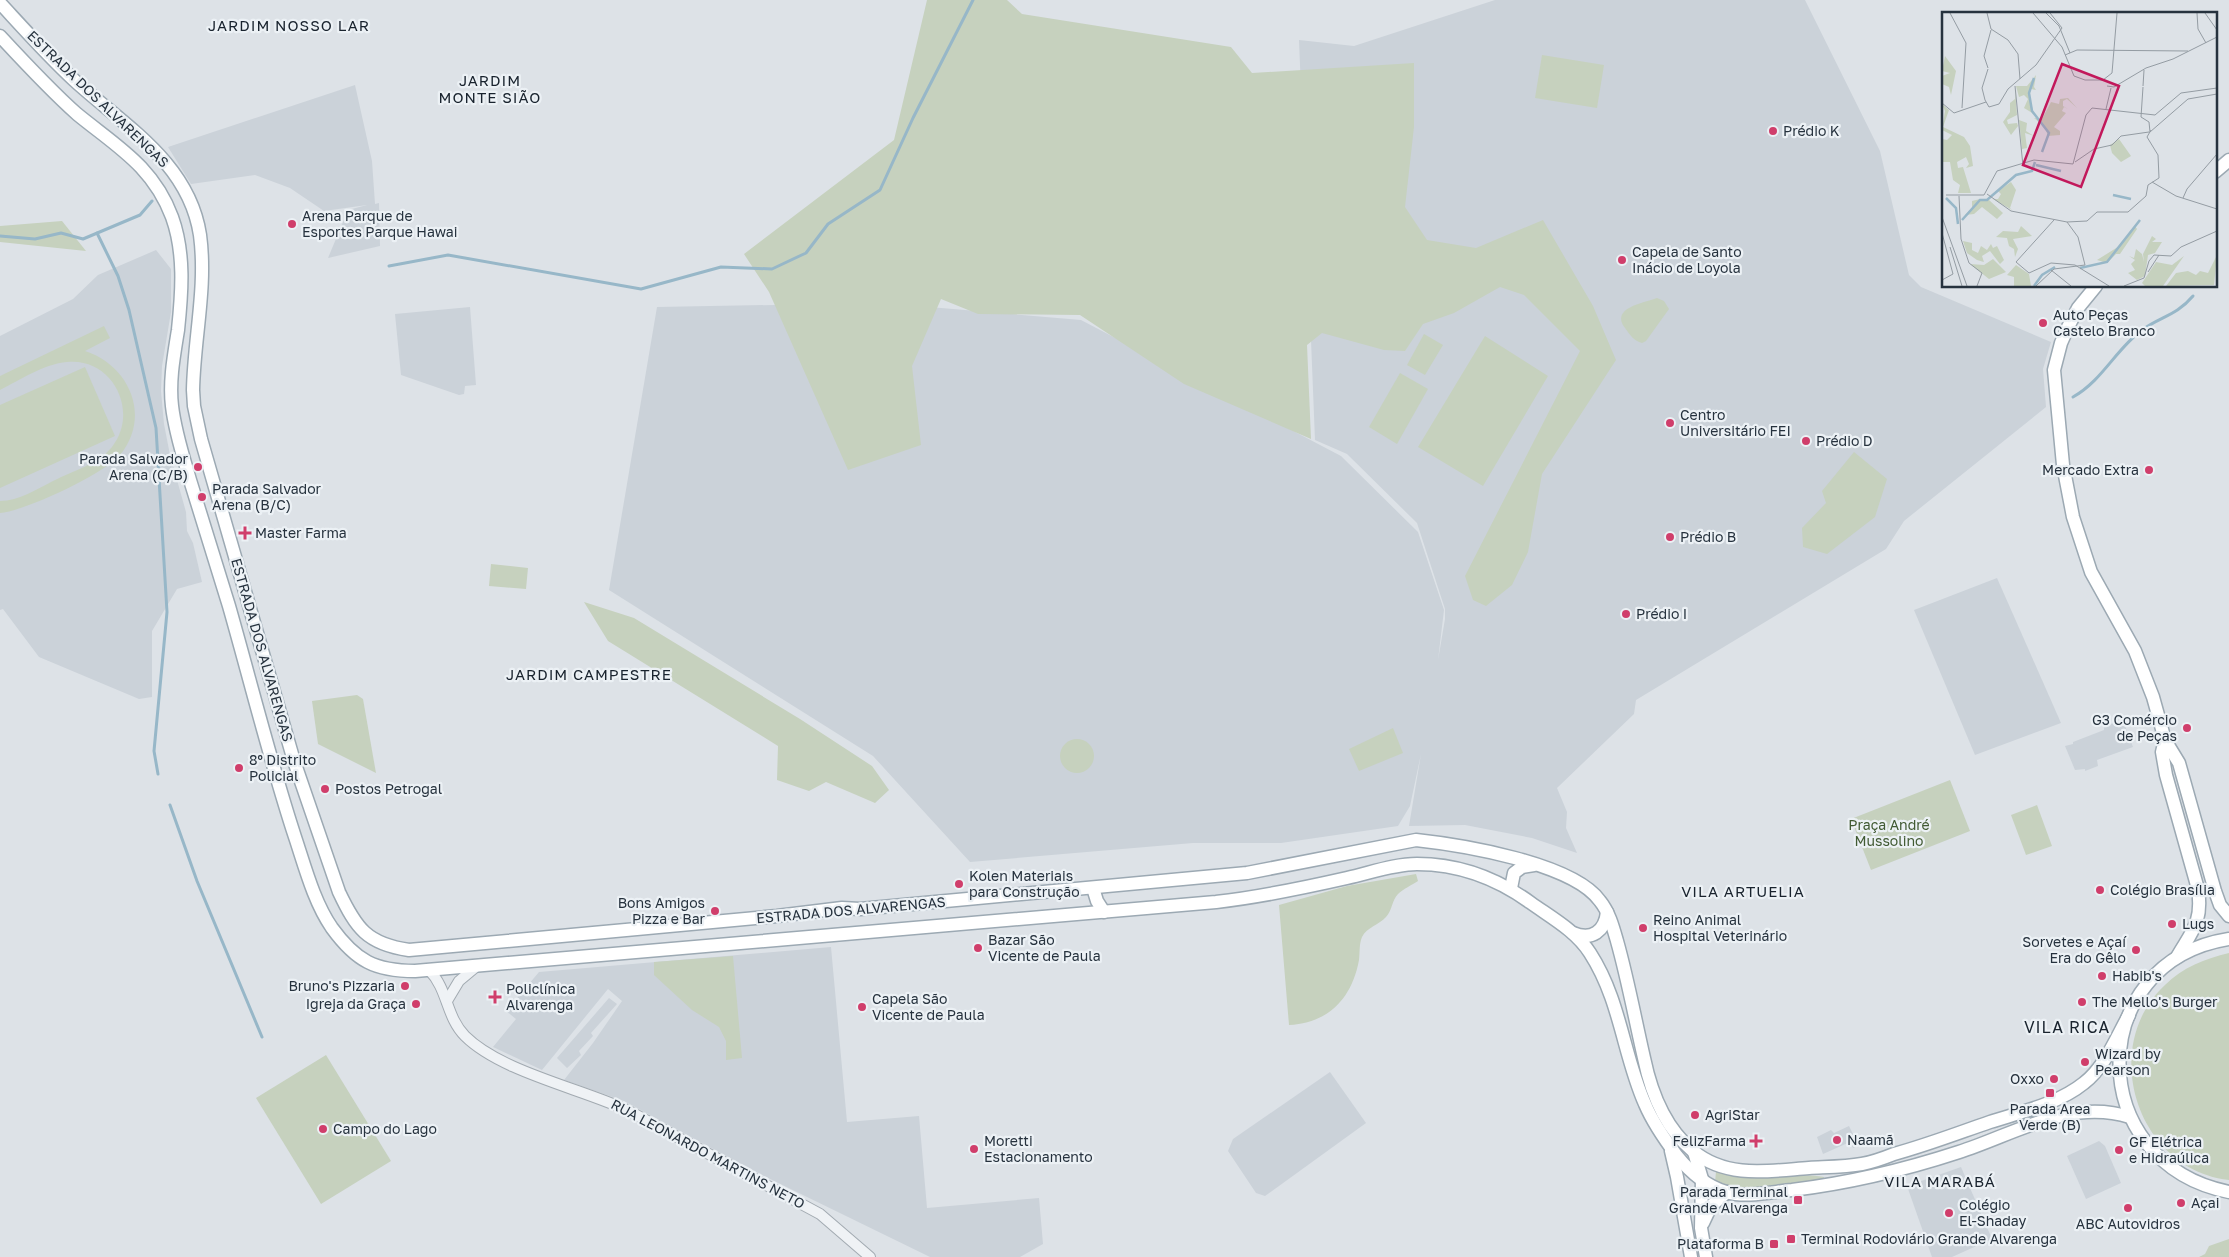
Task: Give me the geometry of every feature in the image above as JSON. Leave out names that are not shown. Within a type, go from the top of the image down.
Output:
[{"type":"main road","name":"ESTRADA DOS ALVARENGAS","points":[[0,3],[71,77],[150,145],[178,179],[189,202],[199,233],[202,264],[201,300],[193,369],[194,406],[294,761],[339,892],[348,912],[360,928],[374,941],[389,947],[409,950],[757,918],[842,908],[860,909],[1023,895],[1265,871],[1416,840],[1473,848],[1557,871],[1581,883],[1599,899],[1607,912],[1628,979],[1652,1089],[1668,1122],[1694,1152],[1729,1168],[1751,1172],[1862,1164],[2021,1112],[2075,1090],[2097,1070],[2129,1015]]},
{"type":"main road","name":"ESTRADA DOS ALVARENGAS","points":[[0,36],[39,78],[77,113],[134,158],[147,172],[171,212],[179,236],[182,260],[180,305],[172,364],[171,402],[179,442],[229,606],[275,777],[306,870],[324,914],[334,930],[351,952],[365,962],[394,971],[429,970],[1104,912],[1262,897],[1394,867],[1416,864],[1469,872],[1498,881],[1511,888],[1574,933],[1589,951],[1608,990],[1643,1099],[1670,1146],[1689,1169],[1702,1180],[1727,1192],[1762,1194],[1843,1184],[1887,1174],[1962,1151],[2054,1116],[2092,1113],[2119,1114],[2130,1117]]},
{"type":"main road","points":[[2216,171],[2229,160]]},
{"type":"main road","points":[[2094,288],[2078,308],[2068,326],[2061,343],[2054,370],[2063,465],[2073,517],[2097,586],[2135,651],[2165,740],[2173,750],[2181,768],[2220,905],[2229,916]]},
{"type":"main road","points":[[207,536],[220,540],[234,550]]},
{"type":"main road","points":[[2165,740],[2162,752],[2166,775],[2198,890],[2200,905],[2199,916],[2194,928],[2176,959]]},
{"type":"main road","points":[[1511,888],[1514,873],[1522,867],[1534,865]]},
{"type":"main road","points":[[1093,888],[1097,901],[1104,912]]},
{"type":"main road","points":[[1023,895],[1024,918]]},
{"type":"main road","points":[[1574,933],[1584,936],[1598,933],[1604,927],[1607,912]]},
{"type":"main road","points":[[2229,939],[2197,948],[2176,959],[2150,982],[2136,1001],[2129,1015],[2122,1039],[2119,1063],[2121,1088],[2130,1117],[2150,1149],[2172,1169],[2200,1184],[2229,1192]]},
{"type":"main road","points":[[1670,1146],[1691,1257]]},
{"type":"main road","points":[[1694,1152],[1702,1180],[1700,1228],[1706,1257]]},
{"type":"main road","points":[[1843,1184],[1848,1174],[1862,1164]]},
{"type":"main road","points":[[1700,1228],[1711,1206],[1727,1192]]},
{"type":"street","points":[[447,1001],[458,981],[477,966]]},
{"type":"street","name":"RUA LEONARDO MARTINS NETO","points":[[429,970],[441,985],[456,1025],[481,1049],[547,1080],[608,1101],[630,1111],[807,1206],[834,1224],[870,1257]]},
{"type":"shaded area","points":[[1495,0],[1805,0],[1880,151],[1909,275],[1921,287],[2051,342],[2043,369],[2046,407],[1904,521],[1886,549],[1636,700],[1634,714],[1557,788],[1567,812],[1566,828],[1577,853],[1532,838],[1465,825],[1409,826],[1421,754],[1410,806],[1398,826],[1281,843],[1193,843],[970,862],[873,756],[609,590],[657,307],[882,303],[1081,320],[1341,456],[1418,532],[1444,610],[1438,660],[1445,609],[1417,523],[1347,454],[1315,440],[1299,40],[1354,46]]},
{"type":"shaded area","points":[[355,85],[372,161],[375,204],[379,203],[380,246],[328,258],[348,210],[367,205],[324,211],[290,188],[255,175],[191,184],[168,147]]},
{"type":"shaded area","points":[[156,250],[171,269],[171,312],[162,366],[161,391],[164,424],[170,455],[186,512],[187,531],[193,543],[202,582],[177,589],[152,631],[152,697],[139,699],[39,657],[3,609],[0,610],[0,336],[73,299],[98,275]]},
{"type":"shaded area","points":[[470,307],[476,385],[465,386],[464,394],[459,395],[401,375],[395,314]]},
{"type":"shaded area","points":[[1997,578],[2061,723],[1975,755],[1914,610]]},
{"type":"shaded area","points":[[2123,721],[2133,747],[2097,760],[2098,766],[2085,771],[2085,769],[2075,770],[2065,746],[2104,730],[2104,726],[2114,723],[2114,726]]},
{"type":"shaded area","points":[[831,947],[847,1122],[919,1116],[927,1208],[1039,1198],[1043,1244],[1020,1257],[930,1257],[752,1170],[624,1101],[564,1080],[622,1001],[608,989],[542,1070],[493,1047],[516,1019],[506,1011],[539,972]]},
{"type":"shaded area","points":[[609,998],[617,1004],[591,1033],[593,1036],[579,1051],[581,1055],[567,1068],[557,1058]]},
{"type":"shaded area","points":[[1330,1072],[1366,1123],[1265,1196],[1256,1193],[1228,1151],[1233,1139]]},
{"type":"shaded area","name":"Naamã","points":[[1849,1126],[1859,1146],[1853,1148],[1850,1142],[1823,1154],[1817,1137],[1831,1130],[1834,1133]]},
{"type":"shaded area","points":[[2099,1141],[2105,1146],[2121,1183],[2086,1199],[2067,1156]]},
{"type":"shaded area","name":"Colégio El-Shaday","points":[[1961,1167],[1992,1239],[1952,1257],[1932,1257],[1907,1186]]},
{"type":"green space","points":[[927,0],[1007,0],[1022,14],[1231,47],[1252,73],[1414,63],[1414,127],[1405,207],[1427,240],[1476,248],[1543,220],[1593,306],[1616,360],[1542,474],[1528,552],[1512,585],[1486,606],[1473,600],[1465,576],[1580,351],[1524,295],[1500,287],[1454,313],[1423,324],[1405,351],[1384,350],[1322,333],[1307,345],[1311,439],[1184,384],[1080,315],[978,314],[941,299],[912,366],[921,445],[848,470],[769,292],[744,254],[894,140]]},
{"type":"green space","points":[[1542,55],[1604,65],[1597,108],[1535,98]]},
{"type":"green space","points":[[62,221],[86,251],[0,242],[0,226]]},
{"type":"green space","points":[[1657,298],[1664,301],[1669,309],[1646,341],[1639,342],[1625,328],[1621,321],[1622,316],[1630,307]]},
{"type":"green space","points":[[104,326],[110,338],[85,351],[100,358],[114,368],[124,380],[131,394],[135,409],[134,424],[129,440],[120,455],[98,472],[45,499],[12,511],[0,513],[0,501],[28,494],[100,458],[112,447],[120,433],[123,418],[122,403],[117,389],[108,377],[97,368],[83,363],[58,363],[32,373],[0,390],[0,376]]},
{"type":"green space","points":[[1424,334],[1443,345],[1425,375],[1407,365]]},
{"type":"green space","points":[[1485,336],[1548,376],[1483,486],[1418,447]]},
{"type":"green space","points":[[85,367],[115,436],[0,488],[0,405]]},
{"type":"green space","points":[[1400,373],[1428,389],[1397,444],[1369,427]]},
{"type":"green space","points":[[1854,452],[1887,479],[1875,517],[1827,554],[1803,547],[1802,528],[1826,503],[1822,491]]},
{"type":"green space","points":[[491,564],[528,568],[526,589],[489,586]]},
{"type":"green space","points":[[584,602],[634,618],[800,719],[872,766],[889,790],[875,803],[826,782],[809,791],[777,780],[778,746],[608,641]]},
{"type":"green space","points":[[357,695],[363,699],[376,773],[318,744],[312,701]]},
{"type":"green space","points":[[1393,728],[1403,753],[1359,771],[1349,749]]},
{"type":"green space","points":[[1077,739],[1084,740],[1089,744],[1093,749],[1093,763],[1089,768],[1084,772],[1077,773],[1070,772],[1065,768],[1061,763],[1060,756],[1061,749],[1065,744],[1070,740]]},
{"type":"green space","name":"Praça André Mussolino","points":[[1950,780],[1970,831],[1871,870],[1851,819]]},
{"type":"green space","points":[[2037,805],[2052,846],[2026,855],[2011,815]]},
{"type":"green space","points":[[1416,874],[1418,881],[1398,894],[1386,917],[1362,937],[1356,974],[1344,997],[1327,1014],[1303,1023],[1289,1025],[1279,905],[1347,886]]},
{"type":"green space","points":[[2229,953],[2229,1180],[2197,1171],[2171,1154],[2151,1130],[2137,1102],[2132,1071],[2134,1040],[2145,1011],[2165,985],[2179,973],[2195,964]]},
{"type":"green space","points":[[733,956],[742,1058],[726,1060],[726,1041],[719,1027],[692,1010],[654,975],[654,962]]},
{"type":"green space","name":"Campo do Lago","points":[[326,1055],[391,1161],[321,1204],[256,1098]]},
{"type":"green space","points":[[1716,1171],[1749,1178],[1815,1176],[1824,1177],[1824,1181],[1739,1191],[1715,1183]]},
{"type":"green space","points":[[2229,1239],[2229,1257],[2199,1257],[2205,1254],[2209,1246]]},
{"type":"waterway","points":[[389,266],[448,255],[641,289],[721,267],[772,269],[806,253],[828,224],[880,190],[913,118],[973,0]]},
{"type":"waterway","points":[[0,236],[35,239],[61,233],[83,239],[140,215],[152,201]]},
{"type":"waterway","points":[[97,233],[118,276],[129,310],[156,428],[167,612],[154,751],[158,774]]},
{"type":"waterway","points":[[2073,397],[2101,374],[2124,346],[2142,330],[2181,308],[2193,296]]},
{"type":"waterway","points":[[170,805],[197,881],[262,1037]]},
{"type":"place","name":"Prédio K","points":[[1773,131]]},
{"type":"place","name":"Arena Parque de Esportes Parque Hawai","points":[[292,224]]},
{"type":"place","name":"Capela de Santo Inácio de Loyola","points":[[1622,260]]},
{"type":"place","name":"Auto Peças Castelo Branco","points":[[2043,323]]},
{"type":"place","name":"Centro Universitário FEI","points":[[1670,423]]},
{"type":"place","name":"Prédio D","points":[[1806,441]]},
{"type":"place","name":"Parada Salvador Arena (C/B)","points":[[198,467]]},
{"type":"place","name":"Mercado Extra","points":[[2149,470]]},
{"type":"place","name":"Parada Salvador Arena (B/C)","points":[[202,497]]},
{"type":"place","name":"Master Farma","points":[[245,533]]},
{"type":"place","name":"Prédio B","points":[[1670,537]]},
{"type":"place","name":"Prédio I","points":[[1626,614]]},
{"type":"place","name":"G3 Comércio de Peças","points":[[2187,728]]},
{"type":"place","name":"8º Distrito Policial","points":[[239,768]]},
{"type":"place","name":"Postos Petrogal","points":[[325,789]]},
{"type":"place","name":"Kolen Materiais para Construção","points":[[959,884]]},
{"type":"place","name":"Colégio Brasília","points":[[2100,890]]},
{"type":"place","name":"Bons Amigos Pizza e Bar","points":[[715,911]]},
{"type":"place","name":"Lugs","points":[[2172,924]]},
{"type":"place","name":"Reino Animal Hospital Veterinário","points":[[1643,928]]},
{"type":"place","name":"Bazar São Vicente de Paula","points":[[978,948]]},
{"type":"place","name":"Sorvetes e Açaí Era do Gêlo","points":[[2136,950]]},
{"type":"place","name":"Habib's","points":[[2102,976]]},
{"type":"place","name":"Bruno's Pizzaria","points":[[405,986]]},
{"type":"place","name":"Policlínica Alvarenga","points":[[495,997]]},
{"type":"place","name":"The Mello's Burger","points":[[2082,1002]]},
{"type":"place","name":"Igreja da Graça","points":[[416,1004]]},
{"type":"place","name":"Capela São Vicente de Paula","points":[[862,1007]]},
{"type":"place","name":"Wizard by Pearson","points":[[2085,1062]]},
{"type":"place","name":"Oxxo","points":[[2054,1079]]},
{"type":"place","name":"Parada Area Verde (B)","points":[[2050,1093]]},
{"type":"place","name":"AgriStar","points":[[1695,1115]]},
{"type":"place","name":"Campo do Lago","points":[[323,1129]]},
{"type":"place","name":"Naamã","points":[[1837,1140]]},
{"type":"place","name":"FelizFarma","points":[[1756,1141]]},
{"type":"place","name":"Moretti Estacionamento","points":[[974,1149]]},
{"type":"place","name":"GF Elétrica e Hidraúlica","points":[[2119,1150]]},
{"type":"place","name":"Parada Terminal Grande Alvarenga","points":[[1798,1200]]},
{"type":"place","name":"Açai","points":[[2181,1203]]},
{"type":"place","name":"ABC Autovidros","points":[[2128,1208]]},
{"type":"place","name":"Colégio El-Shaday","points":[[1949,1213]]},
{"type":"place","name":"Terminal Rodoviário Grande Alvarenga","points":[[1791,1239]]},
{"type":"place","name":"Plataforma B","points":[[1774,1244]]},
{"type":"district","name":"JARDIM NOSSO LAR","points":[[289,26]]},
{"type":"district","name":"JARDIM MONTE SIÃO","points":[[490,90]]},
{"type":"district","name":"JARDIM CAMPESTRE","points":[[589,675]]},
{"type":"district","name":"VILA ARTUELIA","points":[[1743,892]]},
{"type":"district","name":"VILA RICA","points":[[2067,1027]]},
{"type":"district","name":"VILA MARABÁ","points":[[1940,1182]]}]
